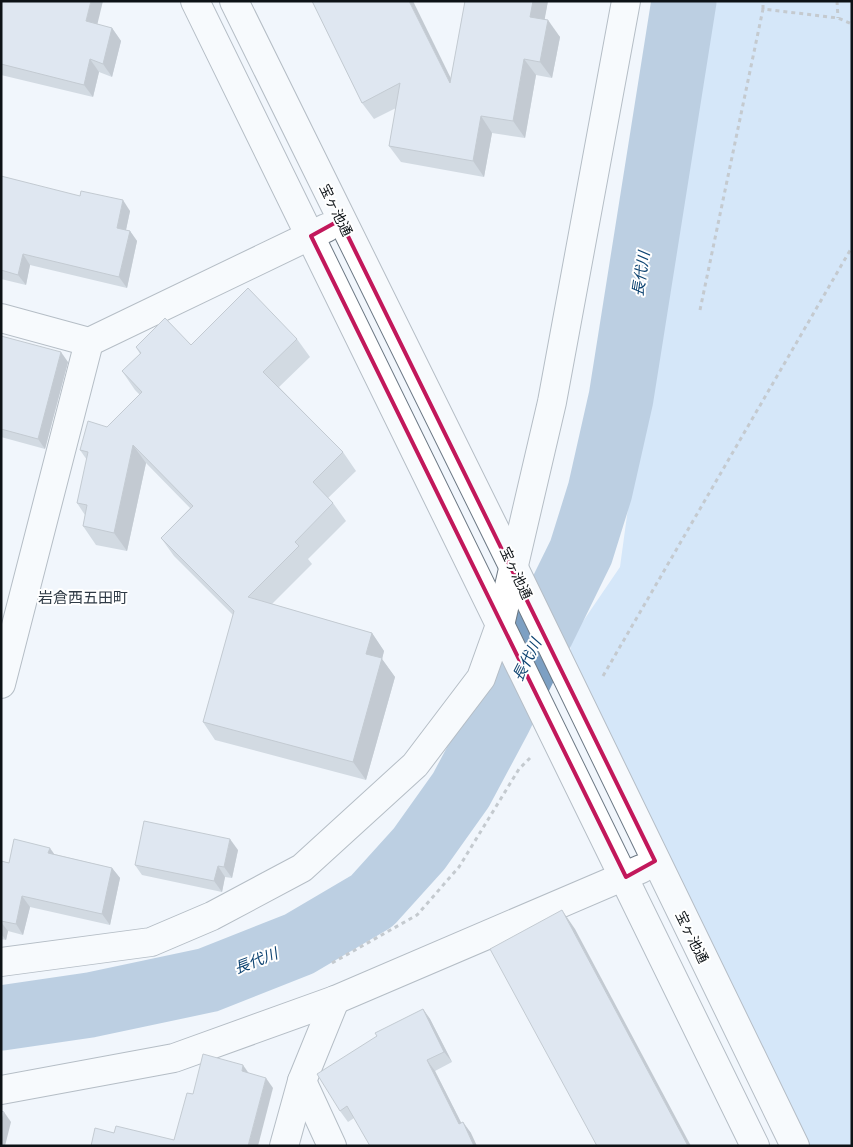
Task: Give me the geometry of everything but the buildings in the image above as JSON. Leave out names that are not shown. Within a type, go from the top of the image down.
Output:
[{"type":"street","points":[[195,1],[506,637],[626,877],[755,1146]]},
{"type":"street","name":"宝ヶ池通","points":[[234,1],[340,220],[513,566],[582,712],[795,1146]]},
{"type":"street","points":[[1,962],[151,942],[212,916],[302,868],[415,765],[481,678],[506,637],[513,566],[552,402],[626,1]]},
{"type":"street","points":[[1,318],[89,342],[311,236],[340,220]]},
{"type":"street","points":[[1,684],[89,342]]},
{"type":"street","points":[[1,1090],[174,1058],[335,1000],[626,877],[655,861]]},
{"type":"street","points":[[284,1146],[302,1081],[335,1000]]},
{"type":"street","points":[[302,1081],[332,1146]]},
{"type":"path","points":[[700,310],[763,9],[763,1]]},
{"type":"path","points":[[837,1],[838,18]]},
{"type":"path","points":[[763,9],[838,18],[852,24]]},
{"type":"path","points":[[582,712],[852,246]]},
{"type":"path","points":[[326,966],[417,915],[459,867],[519,769],[555,734]]},
{"type":"highlighted area","points":[[340,220],[655,861],[626,877],[311,236]]},
{"type":"shaded area","points":[[706,1],[852,1],[852,1146],[805,1146],[565,674],[573,636],[620,567],[674,170]]},
{"type":"waterway","name":"長代川","points":[[1,1018],[90,1005],[208,980],[299,944],[372,901],[419,849],[461,790],[499,719],[581,552],[600,491],[621,398],[684,1]]},
{"type":"district","name":"岩倉西五田町","points":[[83,598]]}]
